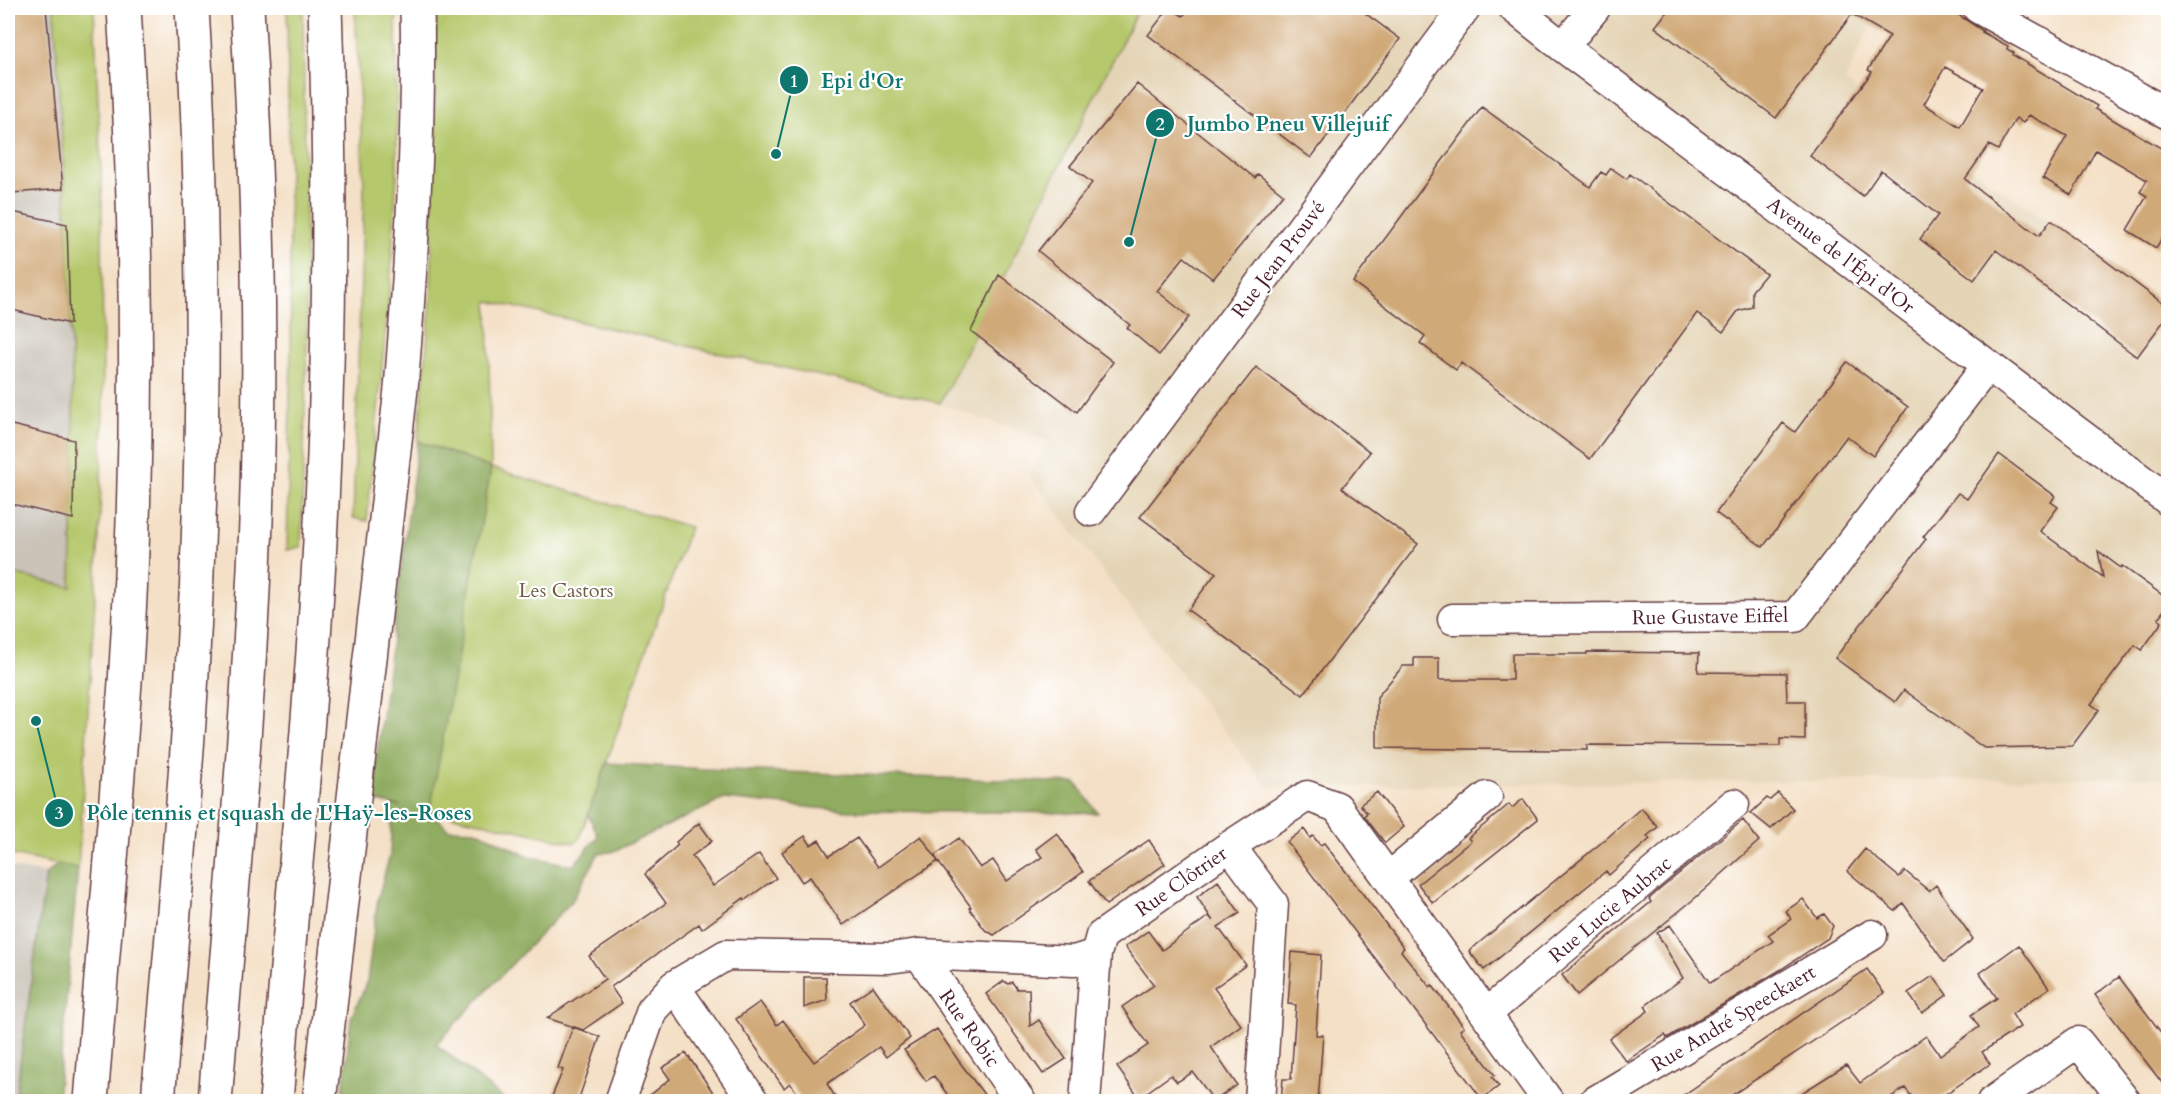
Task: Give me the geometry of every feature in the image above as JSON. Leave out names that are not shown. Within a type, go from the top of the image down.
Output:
[{"type":"highway","points":[[90,1101],[126,667],[134,440],[134,236],[124,8]]},
{"type":"highway","points":[[158,1101],[192,675],[202,443],[202,285],[197,87],[192,8]]},
{"type":"highway","points":[[215,1101],[249,674],[258,434],[258,246],[247,8]]},
{"type":"highway","points":[[276,1101],[311,686],[323,482],[329,243],[325,8]]},
{"type":"highway","points":[[319,1101],[401,389],[411,260],[416,148],[417,8]]},
{"type":"street","name":"Rue Jean Prouvé","points":[[1091,511],[1465,8]]},
{"type":"street","name":"Avenue de l'Épi d'Or","points":[[1514,8],[2169,500]]},
{"type":"street","points":[[1563,46],[1595,8]]},
{"type":"street","points":[[1978,8],[2169,114]]},
{"type":"street","name":"Rue Gustave Eiffel","points":[[1453,620],[1795,617],[1988,365]]},
{"type":"street","name":"Rue Clôtrier","points":[[1096,954],[1101,936],[1230,846],[1307,796],[1337,807],[1549,1101]]},
{"type":"street","points":[[1388,878],[1487,797]]},
{"type":"street","name":"Rue Lucie Aubrac","points":[[1486,1014],[1734,804]]},
{"type":"street","points":[[1230,846],[1273,904],[1260,1101]]},
{"type":"street","name":"Rue André Speeckaert","points":[[1594,1101],[1872,935]]},
{"type":"street","points":[[620,1101],[652,1010],[674,986],[726,955],[889,958],[919,954],[1074,961],[1096,954],[1085,1101]]},
{"type":"street","name":"Rue Robic","points":[[919,954],[1021,1101]]},
{"type":"street","points":[[674,986],[754,1101]]},
{"type":"street","points":[[1992,1101],[2078,1042],[2126,1101]]},
{"type":"shaded area","points":[[8,8],[55,8],[78,232],[71,588],[8,573]]},
{"type":"shaded area","points":[[1139,8],[1878,8],[1845,82],[2168,304],[2168,777],[1267,787],[1028,474],[1048,441],[940,404]]},
{"type":"shaded area","points":[[8,867],[46,874],[15,1102],[8,1101]]},
{"type":"green space","points":[[54,8],[94,8],[102,191],[103,411],[100,520],[78,869],[8,854],[8,573],[71,587],[74,440],[67,224]]},
{"type":"green space","points":[[287,8],[303,8],[307,344],[301,547],[287,550],[291,349]]},
{"type":"green space","points":[[355,8],[396,8],[397,173],[390,286],[367,521],[353,518],[364,187]]},
{"type":"green space","points":[[436,8],[1139,8],[940,403],[488,301],[491,468],[418,441],[431,300]]},
{"type":"green space","points":[[418,441],[491,468],[430,811],[448,829],[476,830],[525,855],[573,866],[598,836],[588,814],[607,763],[704,769],[1076,783],[1098,813],[847,811],[724,799],[612,852],[599,853],[572,901],[436,1044],[506,1101],[342,1101],[351,1018],[367,982],[378,898],[390,855],[392,805],[401,806],[371,800]]},
{"type":"green space","name":"Les Castors","points":[[491,468],[690,527],[579,840],[574,843],[430,811]]},
{"type":"green space","points":[[59,864],[78,869],[57,1101],[15,1101],[46,874]]},
{"type":"building","points":[[8,8],[46,8],[63,189],[12,193],[8,146]]},
{"type":"building","points":[[1169,8],[1183,16],[1190,8],[1358,8],[1400,39],[1311,158],[1148,35]]},
{"type":"building","points":[[1670,8],[1948,8],[1982,32],[2008,46],[2007,49],[2014,53],[2013,55],[2097,106],[2095,109],[2164,150],[2169,142],[2169,226],[2156,248],[2127,230],[2147,196],[2140,192],[2147,180],[2096,150],[2071,195],[2043,178],[2067,136],[2029,115],[2023,123],[2016,118],[1998,150],[1989,145],[1965,179],[2039,236],[2051,220],[2169,308],[2169,314],[2137,357],[1996,250],[1974,280],[1920,239],[1938,215],[1881,170],[1863,196],[1810,156],[1872,72],[1868,70],[1890,36],[1852,14],[1776,118],[1655,27]],"holes":[[[1945,67],[1983,88],[1960,127],[1924,104]]]},
{"type":"building","points":[[1137,84],[1255,178],[1258,174],[1283,194],[1213,279],[1184,257],[1157,291],[1189,317],[1159,355],[1127,328],[1130,325],[1038,251],[1092,183],[1070,166]]},
{"type":"building","points":[[1482,107],[1590,187],[1601,172],[1606,175],[1611,168],[1627,179],[1630,174],[1766,274],[1752,291],[1752,307],[1738,311],[1723,332],[1697,313],[1590,459],[1461,363],[1456,370],[1420,343],[1425,336],[1353,282]]},
{"type":"building","points":[[8,211],[67,224],[70,324],[8,309]]},
{"type":"building","points":[[999,275],[1113,362],[1077,412],[971,331]]},
{"type":"building","points":[[1847,362],[1908,407],[1873,456],[1847,436],[1763,547],[1716,513],[1783,423],[1795,432]]},
{"type":"building","points":[[1256,367],[1370,452],[1342,488],[1418,544],[1303,695],[1188,610],[1216,573],[1140,517]]},
{"type":"building","points":[[8,424],[74,440],[73,519],[8,503]]},
{"type":"building","points":[[1999,454],[2055,496],[2051,502],[2058,507],[2040,531],[2103,577],[2098,551],[2169,600],[2169,604],[2158,618],[2162,622],[2142,650],[2135,645],[2091,704],[2099,710],[2072,746],[1984,748],[1904,690],[1895,702],[1835,658],[1926,539],[1923,537],[1958,493],[1967,499]]},
{"type":"building","points":[[1587,652],[1699,653],[1698,672],[1786,673],[1787,701],[1805,701],[1805,740],[1780,739],[1780,746],[1587,745],[1587,750],[1377,748],[1377,697],[1403,666],[1414,666],[1414,658],[1439,658],[1439,680],[1512,680],[1512,654],[1587,654]]},
{"type":"building","points":[[1377,792],[1404,827],[1385,843],[1364,816],[1367,813],[1360,805]]},
{"type":"building","points":[[1778,793],[1793,809],[1771,829],[1751,813],[1767,798],[1770,800]]},
{"type":"building","points":[[1523,799],[1538,819],[1433,903],[1418,884],[1471,841],[1468,838],[1509,804],[1512,808]]},
{"type":"building","points":[[1641,808],[1658,827],[1647,836],[1650,839],[1609,875],[1606,871],[1484,970],[1469,951]]},
{"type":"building","points":[[1743,820],[1759,841],[1694,899],[1577,995],[1562,975],[1651,902],[1649,899]]},
{"type":"building","points":[[699,823],[712,841],[692,856],[713,886],[759,854],[776,878],[702,929],[699,924],[611,987],[622,1003],[583,1030],[547,1018],[605,979],[589,956],[666,903],[645,874],[678,845],[676,842]]},
{"type":"building","points":[[1304,829],[1310,838],[1313,836],[1320,845],[1324,843],[1404,948],[1401,951],[1430,987],[1432,985],[1464,1027],[1460,1030],[1495,1075],[1492,1077],[1499,1086],[1482,1099],[1287,842]]},
{"type":"building","points":[[1057,833],[1083,872],[994,935],[985,930],[934,856],[959,838],[980,868],[993,860],[1007,881],[1042,857],[1036,849]]},
{"type":"building","points":[[805,836],[811,845],[819,840],[829,856],[857,838],[878,867],[921,836],[938,861],[843,925],[810,877],[802,882],[782,852]]},
{"type":"building","points":[[1149,840],[1165,864],[1106,905],[1089,881]]},
{"type":"building","points":[[1865,849],[1899,877],[1905,871],[1929,891],[1936,885],[1973,939],[1944,962],[1903,903],[1895,911],[1847,871]]},
{"type":"building","points":[[1218,881],[1240,913],[1218,927],[1246,965],[1214,988],[1241,1025],[1211,1047],[1237,1085],[1214,1101],[1193,1072],[1177,1082],[1171,1075],[1139,1098],[1117,1067],[1148,1045],[1122,1007],[1154,985],[1125,947],[1148,931],[1162,950],[1209,916],[1213,921],[1197,897]]},
{"type":"building","points":[[1803,899],[1817,918],[1824,914],[1833,926],[1828,938],[1780,970],[1667,1038],[1665,1035],[1626,1061],[1609,1039],[1648,1011],[1645,1006],[1683,978],[1657,933],[1670,925],[1710,983],[1773,941],[1768,935],[1791,919],[1786,911]]},
{"type":"building","points":[[2019,945],[2049,988],[2012,1014],[2020,1027],[1982,1052],[1990,1064],[1935,1101],[1915,1101],[1905,1088],[1885,1101],[1789,1101],[1846,1065],[1860,1083],[1926,1036],[1940,1055],[1979,1027],[1971,1015],[1997,998],[1980,973]]},
{"type":"building","points":[[1292,952],[1321,955],[1316,1035],[1323,1035],[1318,1101],[1281,1101],[1283,1079],[1291,1079],[1296,1005],[1288,1004]]},
{"type":"building","points":[[1867,969],[1884,993],[1845,1020],[1723,1101],[1675,1101]]},
{"type":"building","points":[[1933,976],[1947,995],[1922,1013],[1908,993]]},
{"type":"building","points":[[804,977],[826,977],[827,1000],[804,1008]]},
{"type":"building","points":[[2119,977],[2169,1043],[2169,1092],[2095,995]]},
{"type":"building","points":[[1004,981],[1008,984],[1012,982],[1017,989],[1029,989],[1030,1026],[1039,1020],[1066,1059],[1043,1074],[986,994]]},
{"type":"building","points":[[873,986],[910,1038],[886,1057],[879,1047],[827,1084],[838,1101],[803,1101],[790,1083],[784,1088],[736,1019],[760,1002],[777,1025],[783,1020],[814,1062],[865,1025],[850,1002]]},
{"type":"building","points":[[573,1027],[600,1037],[578,1101],[550,1101],[563,1070],[558,1068]]},
{"type":"building","points":[[937,1029],[989,1101],[952,1101],[934,1076],[926,1081],[904,1050]]},
{"type":"building","points":[[686,1053],[719,1101],[643,1101],[670,1079],[662,1068]]},
{"type":"place","name":"Epi d'Or","points":[[776,154]]},
{"type":"place","name":"Jumbo Pneu Villejuif","points":[[1129,242]]},
{"type":"place","name":"Pôle tennis et squash de L'Haÿ-les-Roses","points":[[36,721]]}]
